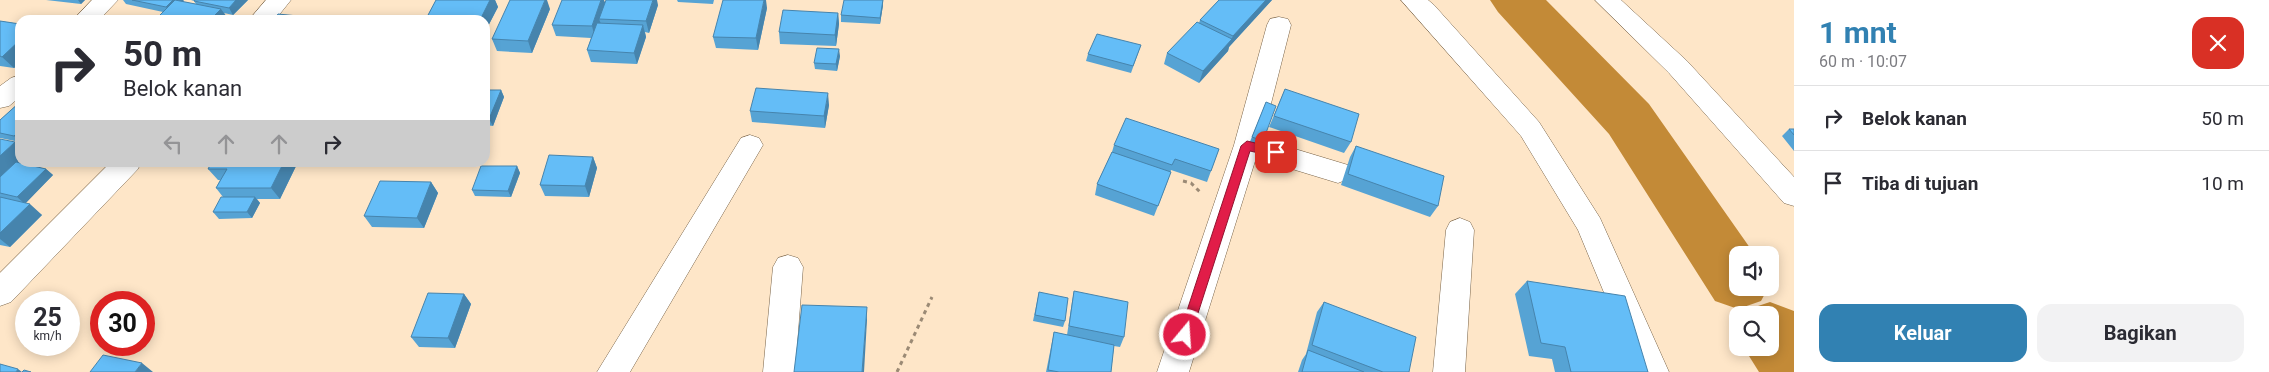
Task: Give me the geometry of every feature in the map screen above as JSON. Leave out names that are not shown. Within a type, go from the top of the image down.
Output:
[{"type":"street","points":[[90,15],[106,0]]},
{"type":"street","points":[[266,15],[279,0]]},
{"type":"street","points":[[1414,0],[1426,11],[1530,128],[1590,226],[1653,372]]},
{"type":"street","points":[[1607,0],[1678,67],[1794,196]]},
{"type":"street","points":[[1173,372],[1247,146],[1279,25]]},
{"type":"street","points":[[0,79],[15,82]]},
{"type":"street","points":[[0,99],[15,87]]},
{"type":"street","points":[[613,372],[750,145]]},
{"type":"street","points":[[1247,146],[1338,172]]},
{"type":"street","points":[[0,294],[123,167]]},
{"type":"street","points":[[1449,372],[1460,230]]},
{"type":"street","points":[[779,372],[788,267]]},
{"type":"path","points":[[897,372],[932,297]]},
{"type":"building","points":[[132,0],[173,0],[166,7]]},
{"type":"building","points":[[175,0],[221,9],[215,15],[160,15]]},
{"type":"building","points":[[195,0],[236,0],[229,8]]},
{"type":"building","points":[[436,0],[490,0],[482,15],[428,15]]},
{"type":"building","points":[[510,0],[545,0],[528,41],[492,39]]},
{"type":"building","points":[[562,0],[601,0],[592,26],[552,25]]},
{"type":"building","points":[[606,0],[653,0],[646,21],[599,19]]},
{"type":"building","points":[[723,0],[764,0],[756,38],[713,37]]},
{"type":"building","points":[[844,0],[883,0],[880,18],[841,15]]},
{"type":"building","points":[[1219,0],[1266,0],[1233,36],[1200,20]]},
{"type":"building","points":[[783,10],[838,13],[835,35],[779,32]]},
{"type":"building","points":[[0,21],[15,23],[15,45],[2,57],[0,56]]},
{"type":"building","points":[[1197,22],[1232,39],[1203,71],[1167,53]]},
{"type":"building","points":[[597,23],[643,25],[634,53],[587,50]]},
{"type":"building","points":[[1097,34],[1141,45],[1133,66],[1088,54]]},
{"type":"building","points":[[817,48],[839,49],[836,64],[814,63]]},
{"type":"building","points":[[756,88],[828,93],[824,116],[750,111]]},
{"type":"building","points":[[1285,89],[1359,114],[1351,142],[1274,116]]},
{"type":"building","points":[[490,90],[501,90],[490,117]]},
{"type":"building","points":[[1266,102],[1276,106],[1263,141],[1252,137]]},
{"type":"building","points":[[15,106],[14,136],[0,133],[0,120]]},
{"type":"building","points":[[1126,118],[1219,149],[1211,171],[1175,159],[1172,165],[1114,145]]},
{"type":"building","points":[[0,139],[15,142],[0,156]]},
{"type":"building","points":[[1356,146],[1444,176],[1438,206],[1348,174]]},
{"type":"building","points":[[1112,152],[1171,172],[1158,206],[1097,184]]},
{"type":"building","points":[[549,155],[593,157],[585,186],[540,185]]},
{"type":"building","points":[[15,163],[15,167],[46,169],[17,197],[0,193],[0,177]]},
{"type":"building","points":[[517,166],[508,191],[472,190],[481,167]]},
{"type":"building","points":[[209,167],[282,167],[271,188],[216,188],[227,169],[208,169]]},
{"type":"building","points":[[380,181],[431,182],[417,218],[364,216]]},
{"type":"building","points":[[0,197],[30,204],[0,233]]},
{"type":"building","points":[[221,197],[255,197],[247,212],[213,212]]},
{"type":"building","points":[[1527,281],[1625,296],[1648,372],[1571,372],[1565,347],[1541,343]]},
{"type":"building","points":[[1074,291],[1128,302],[1124,337],[1069,326]]},
{"type":"building","points":[[1039,292],[1068,298],[1065,321],[1035,315]]},
{"type":"building","points":[[428,293],[464,294],[448,338],[411,337]]},
{"type":"building","points":[[1324,302],[1416,337],[1409,372],[1383,372],[1312,345]]},
{"type":"building","points":[[802,305],[867,307],[862,372],[794,372]]},
{"type":"building","points":[[1054,332],[1114,345],[1111,372],[1059,372],[1048,370]]},
{"type":"building","points":[[1308,350],[1364,372],[1302,372]]},
{"type":"building","points":[[102,356],[142,363],[135,372],[90,372]]},
{"type":"building","points":[[0,364],[18,369],[16,372],[0,372]]},
{"type":"waterway","points":[[1516,0],[1629,119],[1729,269]]},
{"type":"waterway","points":[[1779,344],[1794,367]]},
{"type":"route","points":[[1185,335],[1247,146],[1276,152]]}]
